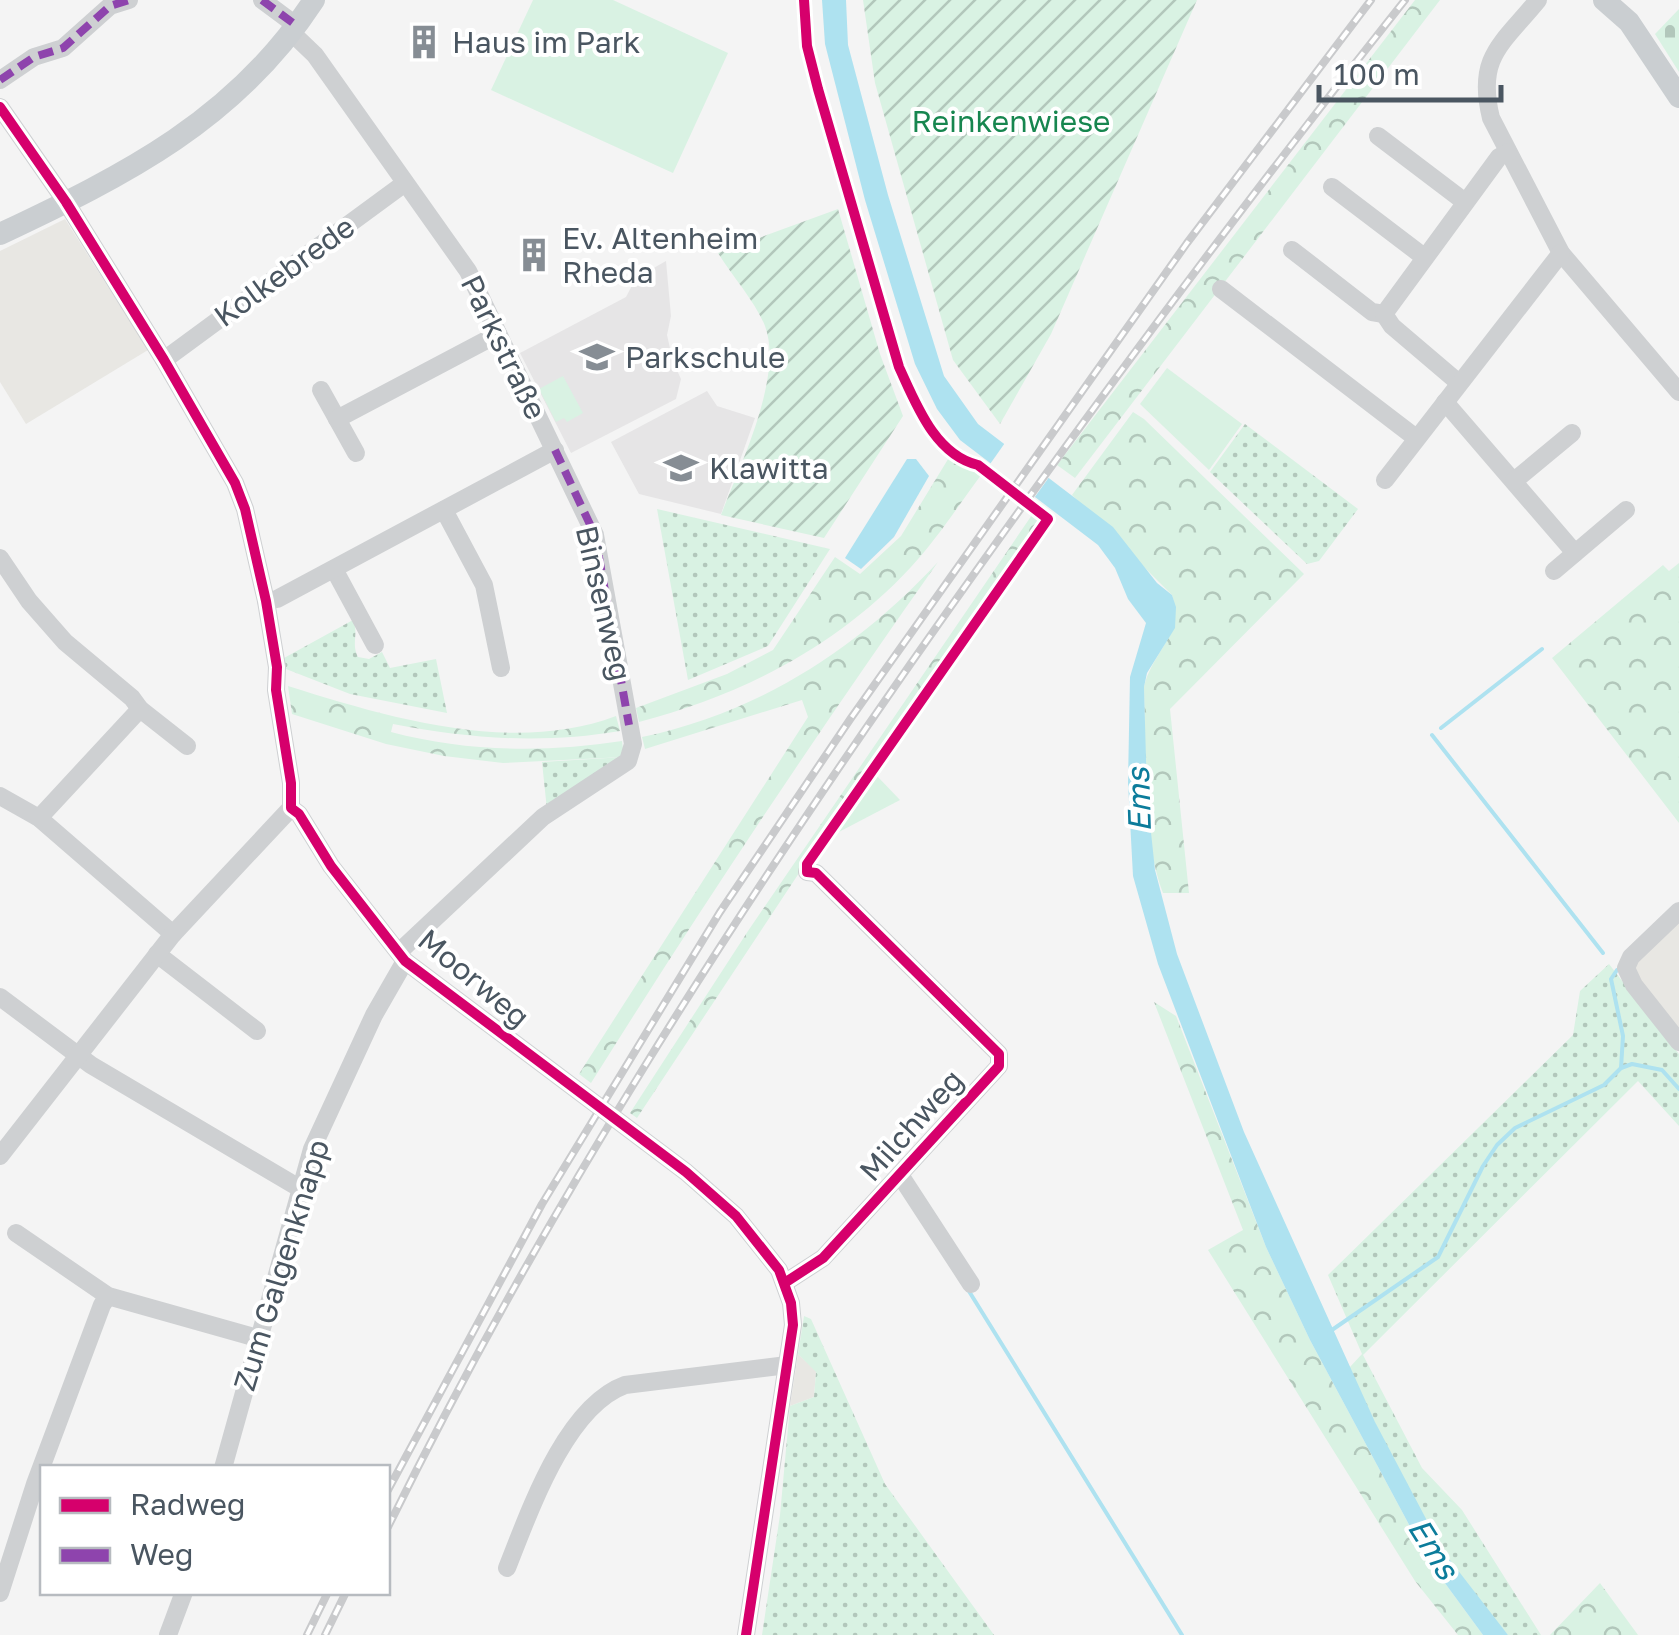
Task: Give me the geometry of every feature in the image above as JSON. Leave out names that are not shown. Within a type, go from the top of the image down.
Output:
[{"type":"main road","points":[[0,234],[134,168],[190,132],[262,68],[314,0]]},
{"type":"main road","points":[[1604,0],[1630,22],[1679,97]]},
{"type":"street","points":[[0,80],[34,57],[62,48],[110,6],[128,0]]},
{"type":"street","name":"Parkstraße","points":[[262,0],[295,29],[316,55],[468,272],[555,450],[277,600],[266,601]]},
{"type":"street","points":[[1538,0],[1487,64],[1486,98],[1491,118],[1562,253],[1679,392]]},
{"type":"street","name":"Moorweg","points":[[0,107],[66,202],[235,483],[245,509],[266,601],[291,782],[291,808],[299,814],[318,849],[403,956],[686,1172],[736,1216],[786,1282],[794,1325],[746,1635]]},
{"type":"street","points":[[1378,136],[1465,202]]},
{"type":"street","points":[[1384,314],[1499,157],[1508,152]]},
{"type":"street","name":"Kolkebrede","points":[[164,360],[405,183]]},
{"type":"street","points":[[1332,187],[1424,257]]},
{"type":"street","points":[[1292,250],[1372,312],[1384,314],[1392,326],[1459,383]]},
{"type":"street","points":[[1384,480],[1562,253]]},
{"type":"street","points":[[1221,289],[1416,438]]},
{"type":"street","points":[[337,419],[498,334]]},
{"type":"street","points":[[322,390],[356,454]]},
{"type":"street","points":[[1445,402],[1575,553]]},
{"type":"street","points":[[1514,481],[1572,433]]},
{"type":"street","name":"Binsenweg","points":[[555,450],[595,536],[633,744],[628,761]]},
{"type":"street","points":[[444,510],[484,584],[501,668]]},
{"type":"street","points":[[1554,571],[1626,510]]},
{"type":"street","points":[[0,558],[29,601],[65,642],[186,746]]},
{"type":"street","points":[[334,570],[374,645]]},
{"type":"street","points":[[39,818],[140,709]]},
{"type":"street","name":"Moorweg","points":[[403,956],[544,817],[628,761]]},
{"type":"street","points":[[0,796],[39,818],[173,934]]},
{"type":"street","points":[[0,1156],[173,934],[291,808]]},
{"type":"street","name":"Milchweg","points":[[786,1282],[823,1258],[999,1066],[999,1054],[816,872],[808,872]]},
{"type":"street","points":[[1679,911],[1631,957],[1626,968],[1634,985],[1679,1042]]},
{"type":"street","points":[[157,954],[257,1031]]},
{"type":"street","name":"Zum Galgenknapp","points":[[224,1465],[312,1148],[403,956]]},
{"type":"street","points":[[0,998],[79,1056],[301,1189]]},
{"type":"street","name":"Milchweg","points":[[900,1175],[972,1284]]},
{"type":"street","points":[[16,1234],[108,1296],[257,1338]]},
{"type":"street","points":[[42,1465],[108,1296]]},
{"type":"street","points":[[507,1568],[548,1474],[594,1405],[610,1390],[787,1366]]},
{"type":"street","points":[[0,1592],[40,1471]]},
{"type":"street","points":[[168,1635],[183,1595]]},
{"type":"shaded area","points":[[65,219],[148,350],[26,424],[0,382],[0,251]]},
{"type":"shaded area","name":"Parkschule","points":[[666,261],[671,316],[667,335],[681,379],[676,399],[571,453],[520,353],[626,297],[636,278]]},
{"type":"shaded area","name":"Klawitta","points":[[707,391],[717,406],[755,418],[721,514],[639,494],[611,442]]},
{"type":"shaded area","points":[[1679,921],[1679,1033],[1637,981],[1635,964]]},
{"type":"shaded area","points":[[798,1354],[816,1371],[814,1397],[790,1406]]},
{"type":"green space","points":[[533,0],[613,0],[728,53],[673,173],[491,90]]},
{"type":"green space","name":"Reinkenwiese","points":[[863,0],[1197,0],[1051,334],[1000,424],[953,360],[875,83]]},
{"type":"green space","points":[[1415,0],[1440,0],[1075,478],[1057,465]]},
{"type":"green space","points":[[1679,9],[1679,72],[1655,34]]},
{"type":"green space","points":[[838,209],[880,354],[903,416],[824,538],[721,515],[757,422],[769,370],[769,347],[761,317],[718,253]]},
{"type":"green space","points":[[1167,368],[1242,424],[1209,470],[1140,404]]},
{"type":"green space","points":[[563,376],[583,413],[567,422],[564,418],[556,422],[539,389]]},
{"type":"green space","points":[[1133,412],[1304,574],[1170,709],[1189,893],[1163,893],[1151,844],[1146,792],[1144,687],[1171,632],[1175,609],[1172,595],[1072,495]]},
{"type":"green space","points":[[1245,424],[1358,509],[1319,561],[1307,564],[1210,472]]},
{"type":"green space","points":[[950,456],[981,475],[930,545],[883,595],[820,644],[786,664],[715,698],[639,722],[636,708],[727,674],[773,650],[835,557],[860,574],[901,536]]},
{"type":"green space","points":[[657,509],[830,549],[768,646],[688,680]]},
{"type":"green space","points":[[1034,512],[1045,521],[803,867],[637,1118],[630,1113],[748,931]]},
{"type":"green space","points":[[938,562],[761,820],[591,1083],[579,1074],[808,717],[802,700],[645,749],[642,737],[727,711],[804,673],[874,623]]},
{"type":"green space","points":[[1679,563],[1679,823],[1552,658],[1663,565],[1669,571]]},
{"type":"green space","points":[[353,620],[358,657],[369,659],[382,652],[390,668],[436,659],[447,713],[350,694],[286,669],[284,658]]},
{"type":"green space","points":[[288,686],[409,720],[494,732],[577,727],[616,716],[620,731],[563,738],[478,736],[393,724],[391,732],[448,744],[506,749],[622,741],[624,757],[503,763],[386,744],[292,714]]},
{"type":"green space","points":[[624,757],[547,810],[542,762]]},
{"type":"green space","points":[[876,775],[900,800],[835,834]]},
{"type":"green space","points":[[1609,964],[1679,1054],[1679,1126],[1638,1081],[1363,1355],[1422,1468],[1462,1510],[1541,1635],[1508,1635],[1459,1575],[1400,1473],[1349,1368],[1362,1354],[1328,1275],[1573,1035],[1580,991]]},
{"type":"green space","points":[[1154,1002],[1176,1016],[1266,1247],[1310,1340],[1428,1560],[1483,1635],[1458,1635],[1415,1581],[1208,1250],[1243,1230]]},
{"type":"green space","points":[[804,1316],[811,1319],[885,1484],[994,1635],[762,1635],[780,1515],[790,1406],[814,1397],[816,1372],[798,1354]]},
{"type":"green space","points":[[1600,1583],[1638,1635],[1550,1635]]},
{"type":"water","name":"Ems","points":[[822,0],[846,0],[848,45],[888,195],[944,376],[978,424],[1113,527],[1157,583],[1172,595],[1175,628],[1147,673],[1144,687],[1147,795],[1155,870],[1177,954],[1244,1132],[1375,1422],[1443,1551],[1508,1635],[1483,1635],[1428,1560],[1310,1340],[1266,1247],[1158,964],[1133,876],[1128,783],[1130,677],[1146,623],[1098,545],[960,440],[937,409],[915,364],[865,200],[825,44]]},
{"type":"water","points":[[907,459],[916,459],[929,476],[894,537],[861,569],[845,558]]},
{"type":"pier","points":[[1007,440],[1052,473],[1032,501],[988,467]]},
{"type":"waterway","points":[[1441,728],[1542,649]]},
{"type":"waterway","points":[[1432,735],[1603,953]]},
{"type":"waterway","points":[[1617,970],[1611,979],[1623,1036],[1621,1068]]},
{"type":"waterway","points":[[1329,1332],[1438,1257],[1483,1166],[1515,1128],[1604,1085],[1621,1068],[1632,1064],[1662,1070],[1679,1089]]},
{"type":"waterway","points":[[967,1288],[1182,1635]]},
{"type":"railway","points":[[390,1486],[542,1204],[720,912],[851,718],[1187,243],[1371,0]]},
{"type":"railway","points":[[390,1523],[510,1294],[576,1180],[786,846],[935,629],[1107,390],[1405,0]]},
{"type":"railway","points":[[307,1635],[327,1595]]},
{"type":"railway","points":[[325,1635],[345,1595]]},
{"type":"marked path","points":[[0,80],[34,57],[63,48],[110,6],[129,0]]},
{"type":"marked path","points":[[262,0],[297,26]]},
{"type":"marked path","points":[[555,450],[595,535],[629,725]]},
{"type":"cycle path","points":[[786,1282],[823,1258],[999,1066],[999,1054],[816,873],[807,872],[807,864],[1048,519],[978,465],[950,451],[912,397],[899,367],[818,89],[807,46],[804,0]]},
{"type":"cycle path","points":[[0,107],[66,202],[235,483],[245,509],[266,601],[277,667],[276,690],[291,783],[291,808],[405,961],[686,1172],[736,1216],[779,1270],[791,1303],[793,1325],[746,1635]]},
{"type":"place","name":"Haus im Park","points":[[424,42]]},
{"type":"place","name":"Ev. Altenheim Rheda","points":[[534,255]]},
{"type":"place","name":"Parkschule","points":[[597,357]]},
{"type":"place","name":"Klawitta","points":[[681,468]]}]
